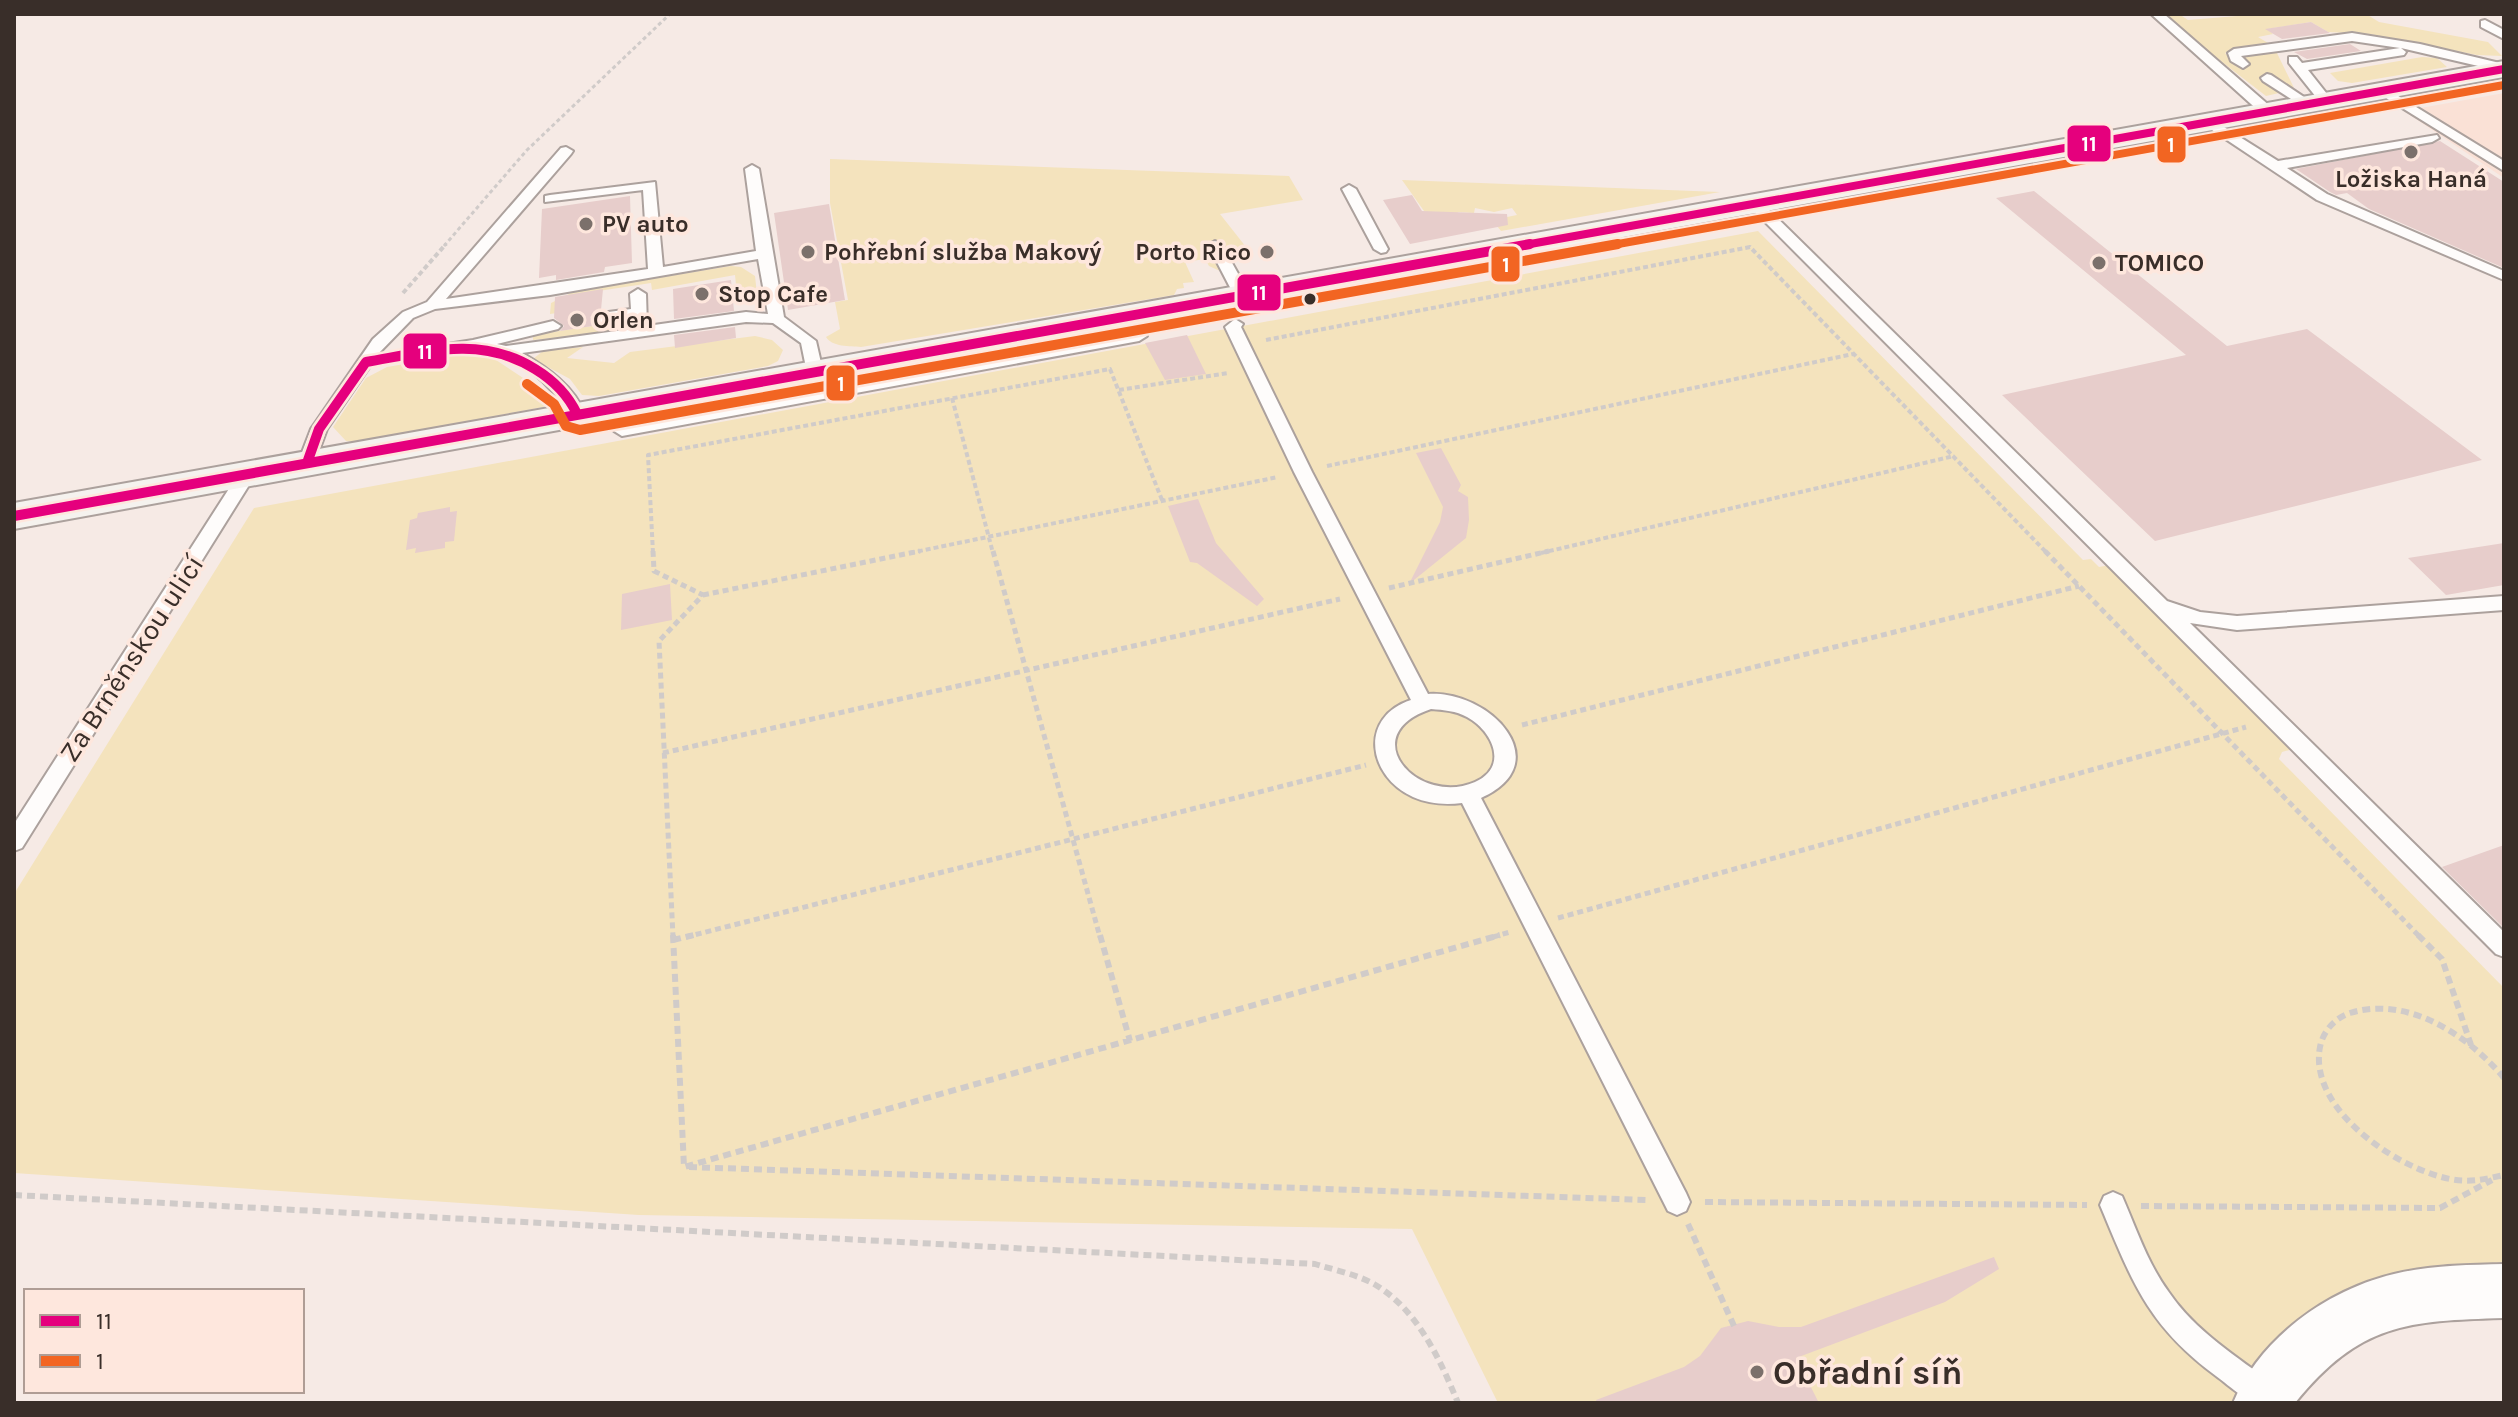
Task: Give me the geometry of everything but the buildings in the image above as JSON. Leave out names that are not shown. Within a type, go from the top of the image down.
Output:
[{"type":"main road","points":[[14,516],[622,406],[818,383],[1238,310],[1384,259],[1755,204],[2504,68]]},
{"type":"street","points":[[2263,1399],[2318,1337],[2375,1304],[2436,1293],[2504,1291]]},
{"type":"lane","points":[[2157,14],[2266,110]]},
{"type":"lane","points":[[2485,24],[2504,35]]},
{"type":"lane","points":[[2243,64],[2234,53],[2352,37],[2420,48],[2504,68]]},
{"type":"lane","points":[[2277,47],[2301,67],[2316,101]]},
{"type":"lane","points":[[2301,67],[2420,48]]},
{"type":"lane","points":[[2267,78],[2316,101]]},
{"type":"lane","points":[[2382,90],[2504,167]]},
{"type":"lane","points":[[2208,121],[2322,197],[2504,276]]},
{"type":"lane","points":[[2275,166],[2432,138]]},
{"type":"lane","points":[[432,305],[566,151]]},
{"type":"lane","points":[[752,169],[777,319]]},
{"type":"lane","points":[[550,199],[650,185],[656,272]]},
{"type":"lane","points":[[1349,189],[1384,259]]},
{"type":"lane","points":[[1755,204],[2504,947]]},
{"type":"lane","points":[[1357,233],[1384,259]]},
{"type":"lane","points":[[1215,245],[1238,310],[1233,327],[1423,703]]},
{"type":"lane","points":[[307,463],[319,429],[396,323],[432,305],[550,290],[764,254]]},
{"type":"lane","points":[[638,294],[639,333]]},
{"type":"lane","points":[[601,318],[639,312]]},
{"type":"lane","points":[[473,345],[506,351],[746,317],[777,319],[808,341],[818,383],[1139,336]]},
{"type":"lane","points":[[366,362],[473,345],[553,326]]},
{"type":"lane","points":[[506,351],[560,387],[572,400],[577,414]]},
{"type":"lane","name":"Za Brněnskou ulicí","points":[[14,842],[247,474]]},
{"type":"lane","points":[[2157,603],[2198,619],[2237,623],[2504,603]]},
{"type":"lane","points":[[1440,701],[1466,706],[1482,714],[1499,731],[1505,754],[1502,768],[1486,787],[1449,797],[1420,791],[1403,782],[1386,760],[1383,739],[1389,723],[1399,713],[1423,703],[1440,701]]},
{"type":"lane","points":[[1468,794],[1677,1202]]},
{"type":"lane","points":[[2113,1205],[2158,1301],[2200,1345],[2263,1399]]},
{"type":"path","points":[[1241,344],[1750,247],[2442,959],[2471,1045]]},
{"type":"path","points":[[1119,390],[1253,368]]},
{"type":"path","points":[[684,1167],[659,641],[703,595],[654,571],[648,455],[1110,369],[1162,500]]},
{"type":"path","points":[[952,398],[1025,671],[1130,1041]]},
{"type":"path","points":[[663,753],[1954,456]]},
{"type":"path","points":[[1499,731],[2080,585]]},
{"type":"path","points":[[684,1167],[1537,924],[2224,733]]},
{"type":"path","points":[[673,940],[1386,760]]},
{"type":"path","points":[[2504,1078],[2471,1045],[2439,1025],[2406,1012],[2359,1009],[2347,1012],[2328,1025],[2320,1046],[2319,1058],[2327,1087],[2340,1108],[2358,1129],[2390,1154],[2425,1172],[2460,1181],[2492,1180],[2504,1175]]},
{"type":"path","points":[[684,1167],[1677,1202],[1734,1326]]},
{"type":"path","points":[[14,1195],[1315,1264],[1374,1284],[1414,1319],[1449,1380],[1458,1403]]},
{"type":"shaded area","points":[[2160,14],[2179,14],[2188,20],[2262,14],[2366,14],[2379,22],[2488,42],[2502,56],[2477,55],[2370,34],[2328,32],[2311,22],[2267,29],[2273,34],[2258,37],[2268,43],[2225,53],[2236,64],[2248,63],[2244,57],[2276,51],[2294,88],[2272,78],[2260,79],[2279,93],[2266,96]]},
{"type":"shaded area","points":[[2422,57],[2437,58],[2447,67],[2352,83],[2338,81],[2330,73]]},
{"type":"shaded area","points":[[2504,93],[2504,178],[2404,111]]},
{"type":"shaded area","points":[[830,159],[1289,176],[1303,200],[1220,214],[1246,247],[1225,250],[1221,244],[1208,246],[1220,271],[1209,266],[1205,259],[1185,262],[1194,282],[1183,283],[1184,288],[1177,289],[1174,295],[861,347],[847,346],[832,343],[826,337],[840,329],[835,302],[848,300],[830,203]]},
{"type":"shaded area","points":[[1402,180],[1720,192],[1501,231],[1492,220],[1517,215],[1512,208],[1494,212],[1475,208],[1474,213],[1459,212],[1434,225]]},
{"type":"shaded area","points":[[1758,231],[2083,560],[2091,559],[2099,567],[2110,565],[2293,749],[2282,752],[2279,759],[2504,988],[2504,1291],[2436,1293],[2261,1403],[1498,1403],[1412,1229],[639,1215],[14,1173],[14,894],[254,508]]},
{"type":"shaded area","points":[[731,266],[741,267],[755,276],[757,294],[737,295],[735,275],[652,290],[651,283],[592,292],[578,310],[550,314],[551,303],[575,291]]},
{"type":"shaded area","points":[[618,322],[622,327],[617,332],[533,340],[533,335]]},
{"type":"shaded area","points":[[755,336],[772,340],[783,350],[778,361],[768,366],[599,396],[582,395],[570,379],[533,359],[543,351],[583,347],[567,358],[614,363],[630,352]]},
{"type":"shaded area","points":[[457,355],[496,360],[555,399],[543,407],[355,442],[346,441],[333,427],[366,378],[387,367]]},
{"type":"transit line","name":"11","points":[[14,516],[2504,69]]},
{"type":"transit line","name":"1","points":[[527,384],[554,404],[566,426],[580,430],[2504,85]]},
{"type":"transit line","name":"11","points":[[307,463],[319,429],[366,362],[435,349],[477,347],[519,359],[557,385],[577,414]]},
{"type":"place","name":"Ložiska Haná","points":[[2411,152]]},
{"type":"place","name":"PV auto","points":[[586,224]]},
{"type":"place","name":"Pohřební služba Makový","points":[[808,252]]},
{"type":"place","name":"Porto Rico","points":[[1267,252]]},
{"type":"place","name":"TOMICO","points":[[2099,263]]},
{"type":"place","name":"Stop Cafe","points":[[702,294]]},
{"type":"place","name":"Orlen","points":[[577,320]]},
{"type":"place","name":"Obřadní síň","points":[[1757,1372]]}]
